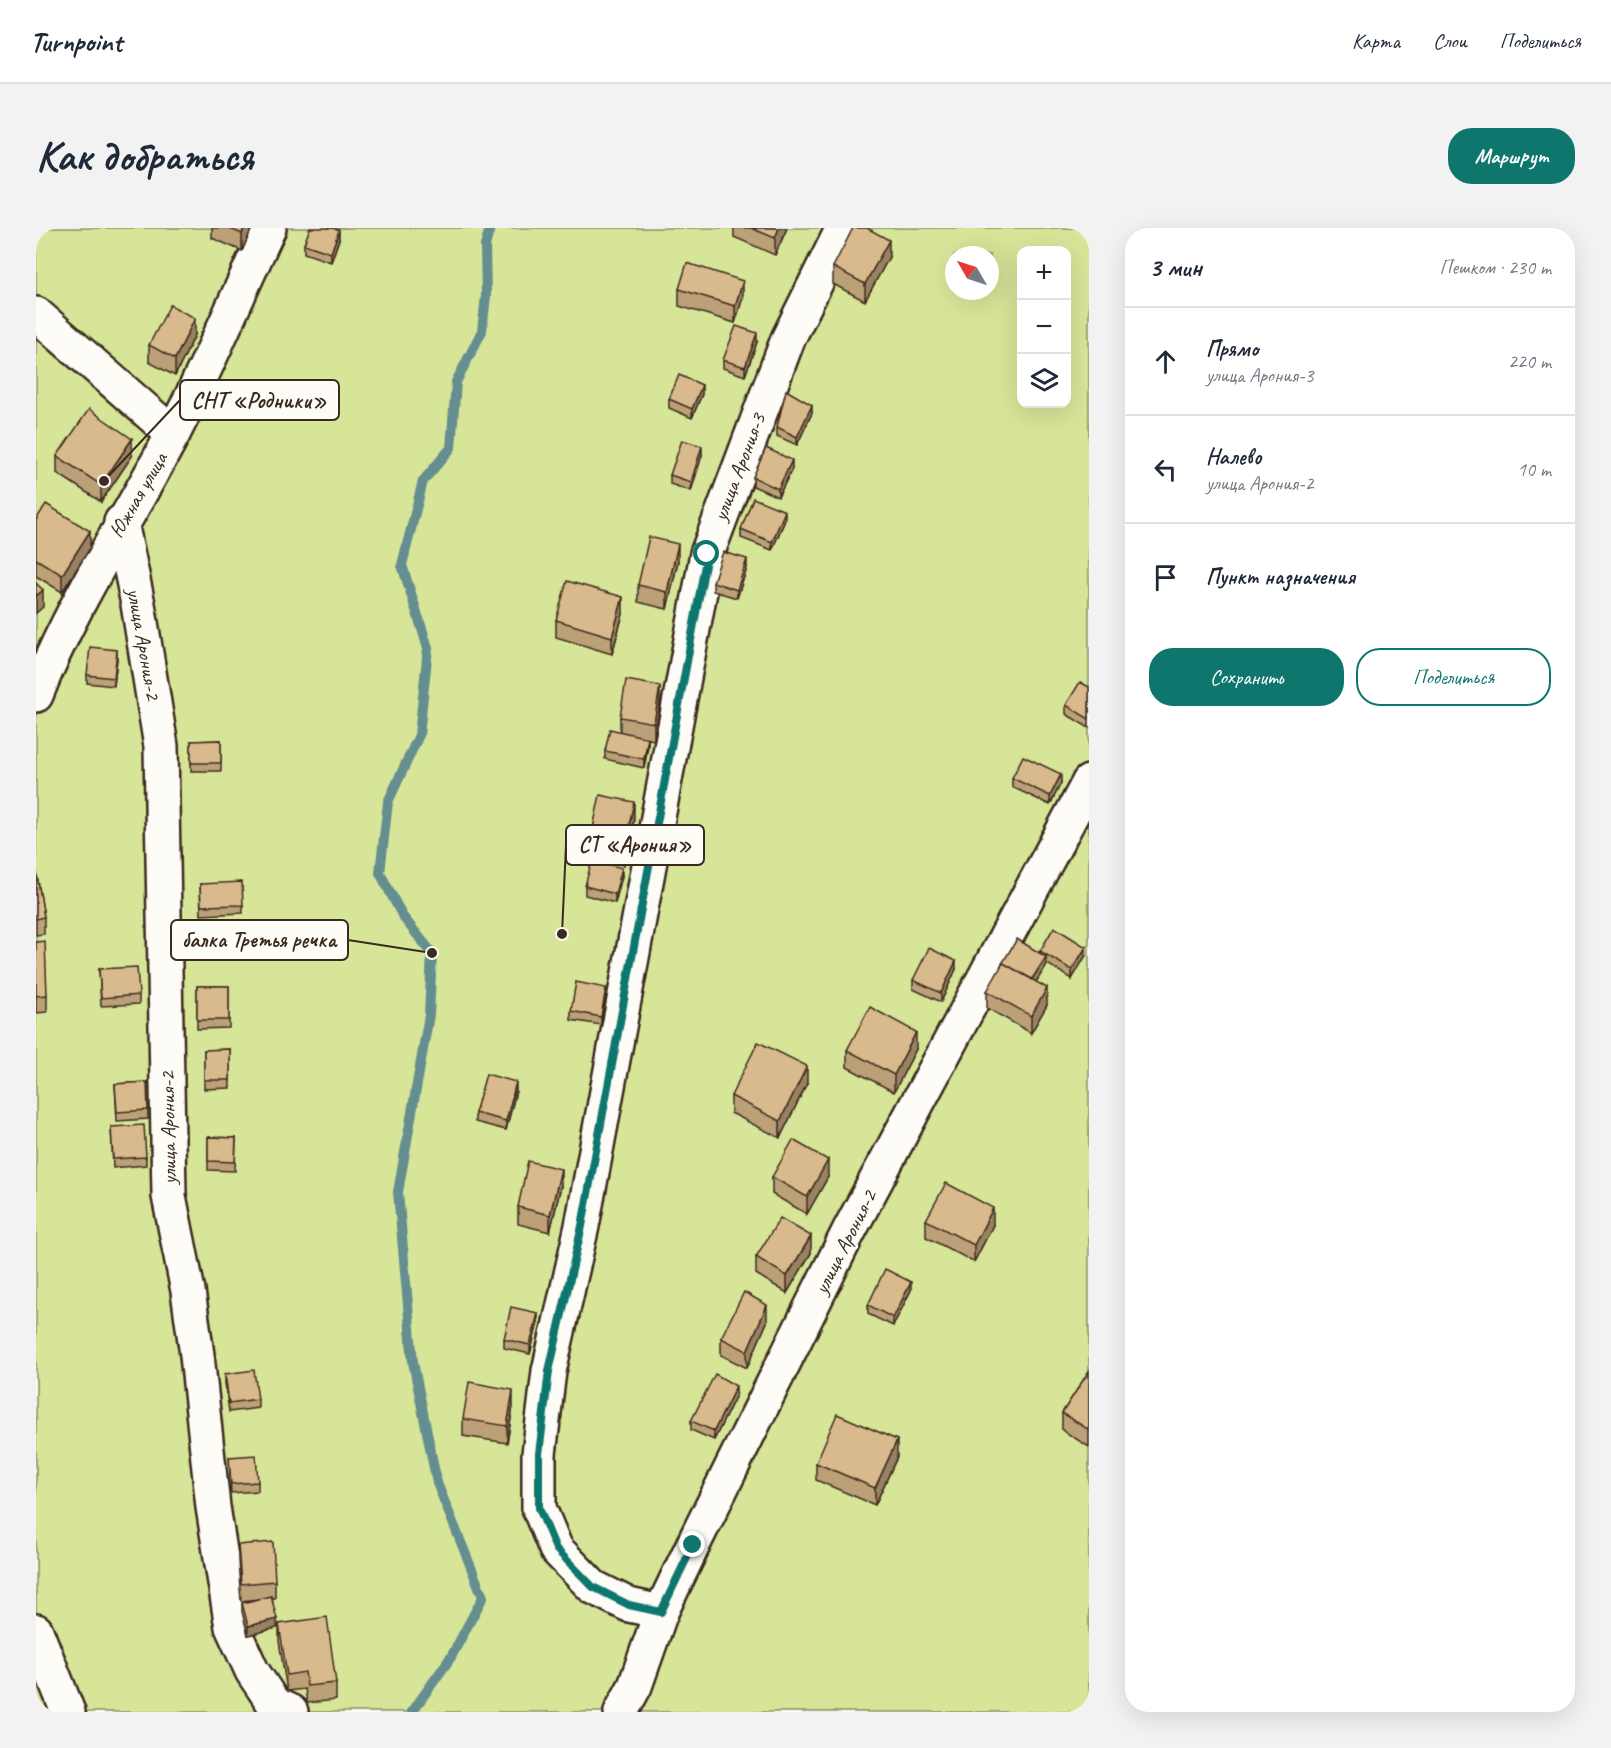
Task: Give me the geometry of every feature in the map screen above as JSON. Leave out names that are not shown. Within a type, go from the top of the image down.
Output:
[{"type":"street","name":"Южная улица","points":[[36,695],[48,665],[121,522],[173,434],[269,228]]},
{"type":"street","name":"улица Арония-3","points":[[661,1612],[629,1605],[593,1587],[556,1549],[539,1508],[539,1454],[549,1371],[582,1226],[707,554],[788,339],[843,228]]},
{"type":"street","points":[[36,314],[173,434]]},
{"type":"street","name":"улица Арония-2","points":[[121,522],[138,604],[161,746],[170,1196],[197,1354],[213,1507],[232,1627],[252,1671],[274,1704],[291,1712]]},
{"type":"street","name":"улица Арония-2","points":[[621,1712],[635,1686],[661,1612],[849,1231],[1089,782]]},
{"type":"street","points":[[36,1631],[68,1712]]},
{"type":"green space","points":[[36,228],[1089,228],[1089,1712],[36,1712]]},
{"type":"building","points":[[228,228],[244,228],[242,234]]},
{"type":"building","points":[[310,228],[339,230],[331,253],[304,244]]},
{"type":"building","points":[[751,228],[779,228],[775,238]]},
{"type":"building","points":[[853,228],[867,228],[889,240],[865,284],[833,267]]},
{"type":"building","points":[[687,263],[743,281],[735,306],[679,289]]},
{"type":"building","points":[[170,305],[195,318],[175,359],[149,345]]},
{"type":"building","points":[[736,326],[757,333],[745,367],[723,360]]},
{"type":"building","points":[[679,375],[702,385],[692,409],[669,399]]},
{"type":"building","points":[[786,390],[812,405],[797,437],[777,427]]},
{"type":"building","points":[[89,409],[132,439],[101,485],[57,456]]},
{"type":"building","points":[[682,440],[702,446],[691,482],[670,475]]},
{"type":"building","points":[[766,448],[792,460],[778,489],[753,477]]},
{"type":"building","points":[[753,498],[785,511],[772,542],[741,529]]},
{"type":"building","points":[[46,504],[90,531],[62,575],[36,559],[36,520]]},
{"type":"building","points":[[649,537],[678,544],[667,592],[638,585]]},
{"type":"building","points":[[723,552],[747,559],[737,590],[713,582]]},
{"type":"building","points":[[567,581],[623,597],[612,637],[556,620]]},
{"type":"building","points":[[36,583],[43,590],[36,596]]},
{"type":"building","points":[[90,647],[117,650],[114,678],[87,675]]},
{"type":"building","points":[[626,680],[660,686],[654,723],[620,717]]},
{"type":"building","points":[[1080,682],[1089,687],[1089,719],[1066,705]]},
{"type":"building","points":[[610,729],[648,738],[644,759],[605,751]]},
{"type":"building","points":[[221,740],[221,763],[191,763],[191,741]]},
{"type":"building","points":[[1023,756],[1061,774],[1050,796],[1012,778]]},
{"type":"building","points":[[600,795],[634,802],[624,848],[590,842]]},
{"type":"building","points":[[592,860],[622,868],[615,894],[585,886]]},
{"type":"building","points":[[36,869],[44,917],[36,919]]},
{"type":"building","points":[[242,882],[243,905],[201,906],[200,884]]},
{"type":"building","points":[[1054,927],[1086,947],[1072,970],[1040,951]]},
{"type":"building","points":[[1017,939],[1046,957],[1032,979],[1003,963],[1000,967]]},
{"type":"building","points":[[45,941],[47,995],[36,996],[36,942]]},
{"type":"building","points":[[929,948],[956,961],[941,993],[913,980]]},
{"type":"building","points":[[1003,963],[1047,988],[1031,1016],[987,991]]},
{"type":"building","points":[[137,967],[139,995],[101,998],[99,969]]},
{"type":"building","points":[[576,982],[606,988],[601,1017],[571,1011]]},
{"type":"building","points":[[197,986],[229,986],[229,1020],[197,1020]]},
{"type":"building","points":[[870,1007],[916,1032],[894,1075],[847,1050]]},
{"type":"building","points":[[758,1042],[807,1066],[780,1121],[731,1096]]},
{"type":"building","points":[[230,1049],[230,1080],[204,1080],[204,1050]]},
{"type":"building","points":[[486,1074],[516,1082],[506,1121],[475,1113]]},
{"type":"building","points":[[147,1082],[148,1110],[117,1112],[115,1084]]},
{"type":"building","points":[[144,1125],[146,1157],[113,1159],[111,1127]]},
{"type":"building","points":[[208,1137],[236,1138],[235,1162],[208,1161]]},
{"type":"building","points":[[793,1140],[828,1160],[807,1197],[772,1177]]},
{"type":"building","points":[[528,1161],[561,1169],[550,1215],[518,1207]]},
{"type":"building","points":[[946,1183],[993,1208],[974,1245],[926,1220]]},
{"type":"building","points":[[780,1218],[811,1236],[787,1276],[756,1257]]},
{"type":"building","points":[[885,1269],[911,1282],[893,1318],[868,1305]]},
{"type":"building","points":[[744,1292],[767,1305],[747,1351],[721,1338]]},
{"type":"building","points":[[511,1307],[538,1313],[530,1345],[504,1339]]},
{"type":"building","points":[[254,1370],[258,1399],[229,1403],[225,1374]]},
{"type":"building","points":[[1089,1371],[1089,1430],[1062,1413]]},
{"type":"building","points":[[715,1374],[736,1386],[714,1431],[691,1421]]},
{"type":"building","points":[[469,1382],[513,1390],[507,1426],[463,1419]]},
{"type":"building","points":[[837,1414],[897,1440],[875,1488],[816,1463]]},
{"type":"building","points":[[256,1455],[258,1482],[231,1484],[229,1457]]},
{"type":"building","points":[[273,1542],[275,1581],[241,1584],[238,1545]]},
{"type":"building","points":[[271,1596],[277,1619],[248,1626],[242,1603]]},
{"type":"building","points":[[327,1617],[336,1683],[307,1686],[305,1672],[287,1675],[279,1624]]},
{"type":"waterway","points":[[412,1712],[451,1657],[483,1597],[437,1483],[413,1362],[398,1192],[429,1015],[432,953],[403,917],[380,873],[388,802],[419,735],[428,648],[402,565],[423,481],[451,448],[456,382],[482,331],[486,296],[485,246],[490,228]]},
{"type":"place","name":"СНТ «Родники»","points":[[104,481]]},
{"type":"place","name":"СТ «Арония»","points":[[562,934]]},
{"type":"place","name":"балка Третья речка","points":[[432,953]]},
{"type":"route","points":[[693,1545],[661,1612],[629,1605],[593,1587],[556,1549],[539,1508],[539,1454],[549,1371],[582,1226],[630,956],[707,554]]}]
